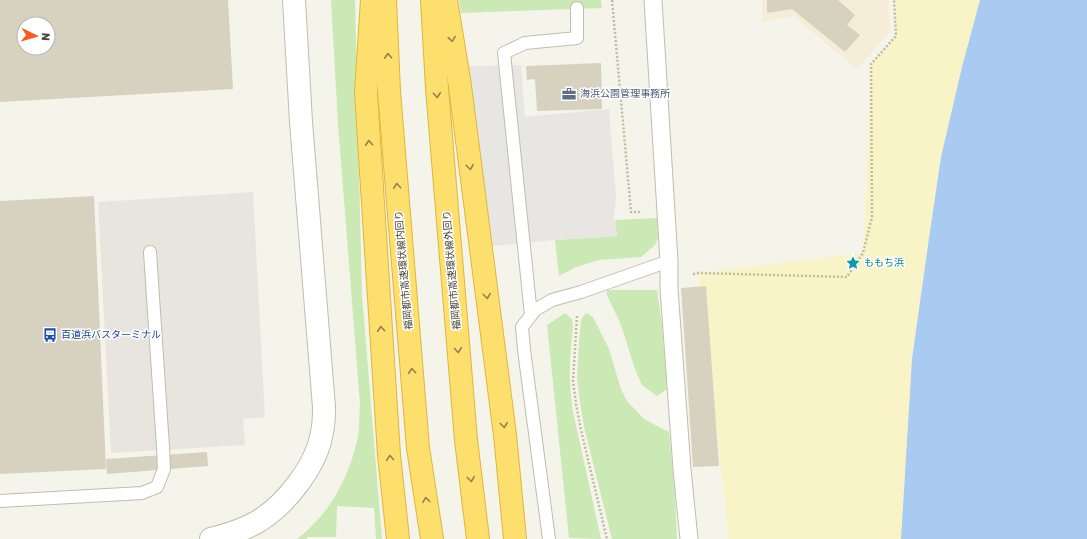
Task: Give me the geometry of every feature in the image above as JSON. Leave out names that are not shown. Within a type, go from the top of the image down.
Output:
[{"type":"highway","points":[[372,0],[366,93],[389,455],[398,539]]},
{"type":"highway","name":"福岡都市高速環状線内回り","points":[[385,0],[390,99],[418,448],[432,539]]},
{"type":"highway","name":"福岡都市高速環状線外回り","points":[[432,0],[437,88],[466,440],[478,539]]},
{"type":"highway","points":[[446,0],[461,94],[505,435],[516,539]]},
{"type":"street","points":[[211,539],[234,533],[258,522],[277,507],[297,485],[313,461],[322,433],[324,407],[301,122],[294,0]]},
{"type":"street","points":[[653,0],[669,261],[668,278],[682,469],[689,539]]},
{"type":"lane","points":[[531,315],[504,52],[525,43],[577,38],[576,8]]},
{"type":"lane","points":[[0,501],[142,492],[157,488],[164,469],[150,252]]},
{"type":"lane","points":[[549,539],[522,327],[536,310],[552,300],[581,292],[669,261]]},
{"type":"path","points":[[612,0],[631,212],[645,212]]},
{"type":"path","points":[[668,278],[699,273],[847,277],[863,253],[872,217],[872,64],[896,36],[894,0]]},
{"type":"path","points":[[581,292],[577,320],[573,381],[581,430],[607,539]]},
{"type":"shaded area","points":[[762,0],[889,0],[890,32],[857,69],[793,16],[762,22]]},
{"type":"shaded area","points":[[521,65],[525,117],[609,109],[616,197],[614,219],[617,236],[493,246],[468,66]]},
{"type":"shaded area","points":[[253,192],[265,417],[243,419],[245,445],[111,453],[98,202]]},
{"type":"green space","points":[[331,0],[355,0],[362,295],[382,539],[376,539],[374,508],[337,506],[336,537],[307,537],[307,539],[297,539],[319,519],[336,495],[353,455],[359,427],[360,404],[338,124]]},
{"type":"green space","points":[[459,0],[601,0],[602,8],[461,13]]},
{"type":"green space","points":[[657,218],[658,238],[655,245],[641,257],[599,260],[576,267],[559,276],[555,240],[617,236],[615,220]]},
{"type":"green space","points":[[607,290],[657,290],[662,325],[667,389],[657,396],[642,385],[635,369],[621,325],[607,295]]},
{"type":"green space","points":[[565,313],[572,319],[573,327],[570,360],[572,407],[601,539],[569,538],[547,325]]},
{"type":"green space","points":[[586,313],[593,317],[609,349],[621,389],[627,401],[644,419],[669,432],[675,496],[677,539],[612,539],[584,427],[577,378],[581,320]]},
{"type":"sand","name":"ももち浜","points":[[894,0],[980,0],[962,67],[941,157],[928,245],[912,359],[901,539],[729,539],[699,273],[863,253],[871,64],[896,36]]},
{"type":"water","points":[[980,0],[1087,0],[1087,539],[901,539],[912,359],[928,245],[941,157],[962,67]]},
{"type":"building","points":[[0,0],[228,0],[233,89],[0,102]]},
{"type":"building","points":[[767,0],[838,0],[855,15],[847,25],[860,35],[845,52],[792,9],[767,13]]},
{"type":"building","name":"海浜公園管理事務所","points":[[601,63],[602,109],[537,111],[535,79],[527,80],[526,66]]},
{"type":"building","name":"百道浜バスターミナル","points":[[94,196],[106,469],[0,474],[0,201]]},
{"type":"building","points":[[706,286],[719,466],[693,467],[681,288]]},
{"type":"building","points":[[207,452],[208,466],[107,474],[106,459]]},
{"type":"place","name":"海浜公園管理事務所","points":[[569,94]]},
{"type":"place","name":"ももち浜","points":[[853,263]]},
{"type":"place","name":"百道浜バスターミナル","points":[[50,335]]}]
